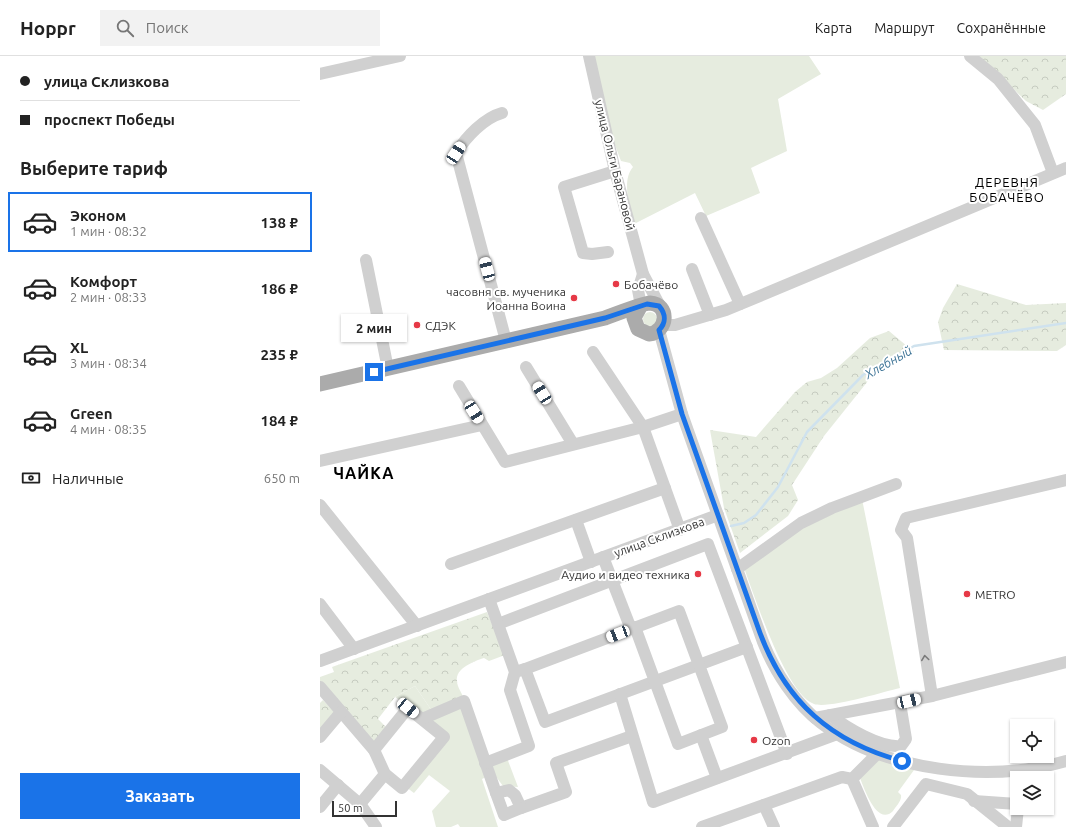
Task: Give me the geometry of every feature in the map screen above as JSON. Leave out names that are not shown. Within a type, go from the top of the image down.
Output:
[{"type":"main road","points":[[320,384],[605,318],[652,303],[661,308],[664,315],[661,328],[651,334],[623,322],[605,318]]},
{"type":"main road","points":[[640,306],[634,318],[640,330]]},
{"type":"street","points":[[320,74],[400,56]]},
{"type":"street","name":"улица Ольги Барановой","points":[[589,56],[615,171],[642,274],[661,308]]},
{"type":"street","points":[[970,56],[998,80],[1036,125],[1053,173]]},
{"type":"street","points":[[502,113],[495,115],[479,128],[463,142],[456,153],[506,341]]},
{"type":"street","points":[[718,515],[682,414],[667,359],[661,328],[710,315],[740,304],[1066,168]]},
{"type":"street","points":[[608,252],[592,254],[583,253],[564,187],[615,171]]},
{"type":"street","points":[[701,218],[740,304]]},
{"type":"street","points":[[366,260],[388,369]]},
{"type":"street","points":[[692,269],[710,315]]},
{"type":"street","name":"улица Ольги Барановой","points":[[640,306],[638,290],[642,274]]},
{"type":"street","points":[[640,330],[661,350],[667,359]]},
{"type":"street","points":[[593,352],[643,427],[680,530]]},
{"type":"street","points":[[526,367],[574,444]]},
{"type":"street","points":[[459,386],[505,462],[643,427],[682,414]]},
{"type":"street","points":[[320,461],[482,425]]},
{"type":"street","points":[[932,696],[907,538],[901,530],[906,518],[1066,480]]},
{"type":"street","points":[[737,569],[800,523],[832,508],[896,484]]},
{"type":"street","points":[[451,564],[665,488]]},
{"type":"street","points":[[320,505],[417,626]]},
{"type":"street","name":"улица Склизкова","points":[[320,661],[718,515],[771,659],[790,690],[815,718],[837,734],[877,754],[916,764],[973,770],[1002,771],[1040,768],[1066,761]]},
{"type":"street","points":[[576,520],[591,562]]},
{"type":"street","points":[[498,624],[708,544],[787,754]]},
{"type":"street","points":[[485,763],[529,746],[510,690],[520,670],[633,628],[679,610],[722,727],[678,744],[655,681],[633,628],[612,580],[603,557]]},
{"type":"street","points":[[489,599],[498,624],[545,722],[747,647]]},
{"type":"street","points":[[320,604],[354,649]]},
{"type":"street","points":[[815,718],[932,696],[1066,662]]},
{"type":"street","points":[[320,686],[374,750],[385,774],[402,788],[444,737],[408,708],[374,750]]},
{"type":"street","points":[[620,694],[653,802],[787,754],[837,734]]},
{"type":"street","points":[[422,719],[464,701],[504,814],[521,808],[568,797],[556,763],[632,736]]},
{"type":"street","points":[[830,715],[856,732],[880,743],[892,747],[901,746],[906,739],[900,703]]},
{"type":"street","points":[[320,737],[341,712]]},
{"type":"street","points":[[701,735],[717,778]]},
{"type":"street","points":[[852,779],[877,754]]},
{"type":"street","points":[[320,770],[360,804],[376,827]]},
{"type":"street","points":[[360,804],[385,774]]},
{"type":"street","points":[[702,827],[842,777],[852,779]]},
{"type":"street","points":[[852,779],[873,827]]},
{"type":"street","points":[[893,827],[926,784],[966,794],[1008,827]]},
{"type":"street","points":[[320,807],[338,785]]},
{"type":"street","points":[[496,793],[509,790],[515,795],[521,808]]},
{"type":"street","points":[[974,801],[1010,804]]},
{"type":"street","points":[[764,805],[774,827]]},
{"type":"street","points":[[1016,827],[1017,815]]},
{"type":"green space","points":[[593,56],[809,56],[821,74],[778,99],[787,151],[751,168],[760,193],[706,216],[695,193],[634,224],[627,187],[629,173],[633,167],[630,163],[621,161],[610,132]]},
{"type":"green space","points":[[979,56],[1066,56],[1066,94],[1043,110],[1026,101]]},
{"type":"green space","points":[[957,284],[1026,305],[1066,303],[1066,345],[1057,351],[944,350],[938,322],[943,308]]},
{"type":"green space","points":[[647,312],[653,312],[657,316],[657,322],[653,326],[647,326],[643,322],[643,316]]},
{"type":"green space","points":[[889,331],[914,352],[872,376],[824,436],[792,485],[798,500],[788,516],[740,553],[724,508],[710,430],[756,437],[795,392],[807,382],[821,378],[837,368],[870,338]]},
{"type":"green space","points":[[862,499],[900,688],[843,702],[821,705],[814,704],[803,696],[793,683],[782,664],[744,568],[805,524]]},
{"type":"green space","points":[[487,612],[505,655],[489,661],[484,658],[471,663],[459,672],[457,676],[457,683],[464,699],[432,711],[415,686],[395,697],[378,719],[387,728],[374,744],[320,683],[320,677],[334,672],[332,667]]},
{"type":"green space","points":[[415,686],[432,711],[422,716],[395,697]]},
{"type":"green space","points":[[323,700],[335,713],[320,730],[320,703]]},
{"type":"green space","points":[[462,708],[486,777],[482,779],[498,827],[460,827],[458,824],[451,827],[436,827],[432,811],[450,791],[429,775],[414,793],[406,787],[449,737],[428,720]]},
{"type":"green space","points":[[507,758],[518,787],[503,786],[494,774],[493,766]]},
{"type":"green space","points":[[879,760],[914,770],[898,792],[901,795],[901,799],[893,811],[887,815],[882,814],[872,804],[860,778]]},
{"type":"waterway","name":"Хлебный","points":[[731,526],[744,523],[756,515],[778,487],[807,432],[863,375],[914,346],[1066,323]]},
{"type":"place","name":"Бобачёво","points":[[616,284]]},
{"type":"place","name":"часовня св. мученика Иоанна Воина","points":[[574,298]]},
{"type":"place","name":"СДЭК","points":[[417,325]]},
{"type":"place","name":"Аудио и видео техника","points":[[698,574]]},
{"type":"place","name":"METRO","points":[[967,594]]},
{"type":"place","name":"Ozon","points":[[754,740]]},
{"type":"district","name":"ДЕРЕВНЯ БОБАЧЁВО","points":[[1007,190]]},
{"type":"district","name":"ЧАЙКА","points":[[364,473]]},
{"type":"route","points":[[374,372],[605,318],[640,307],[644,304],[652,303],[659,306],[665,320],[659,330],[682,414],[760,633],[775,667],[796,697],[820,722],[837,734],[869,751],[902,761]]}]
